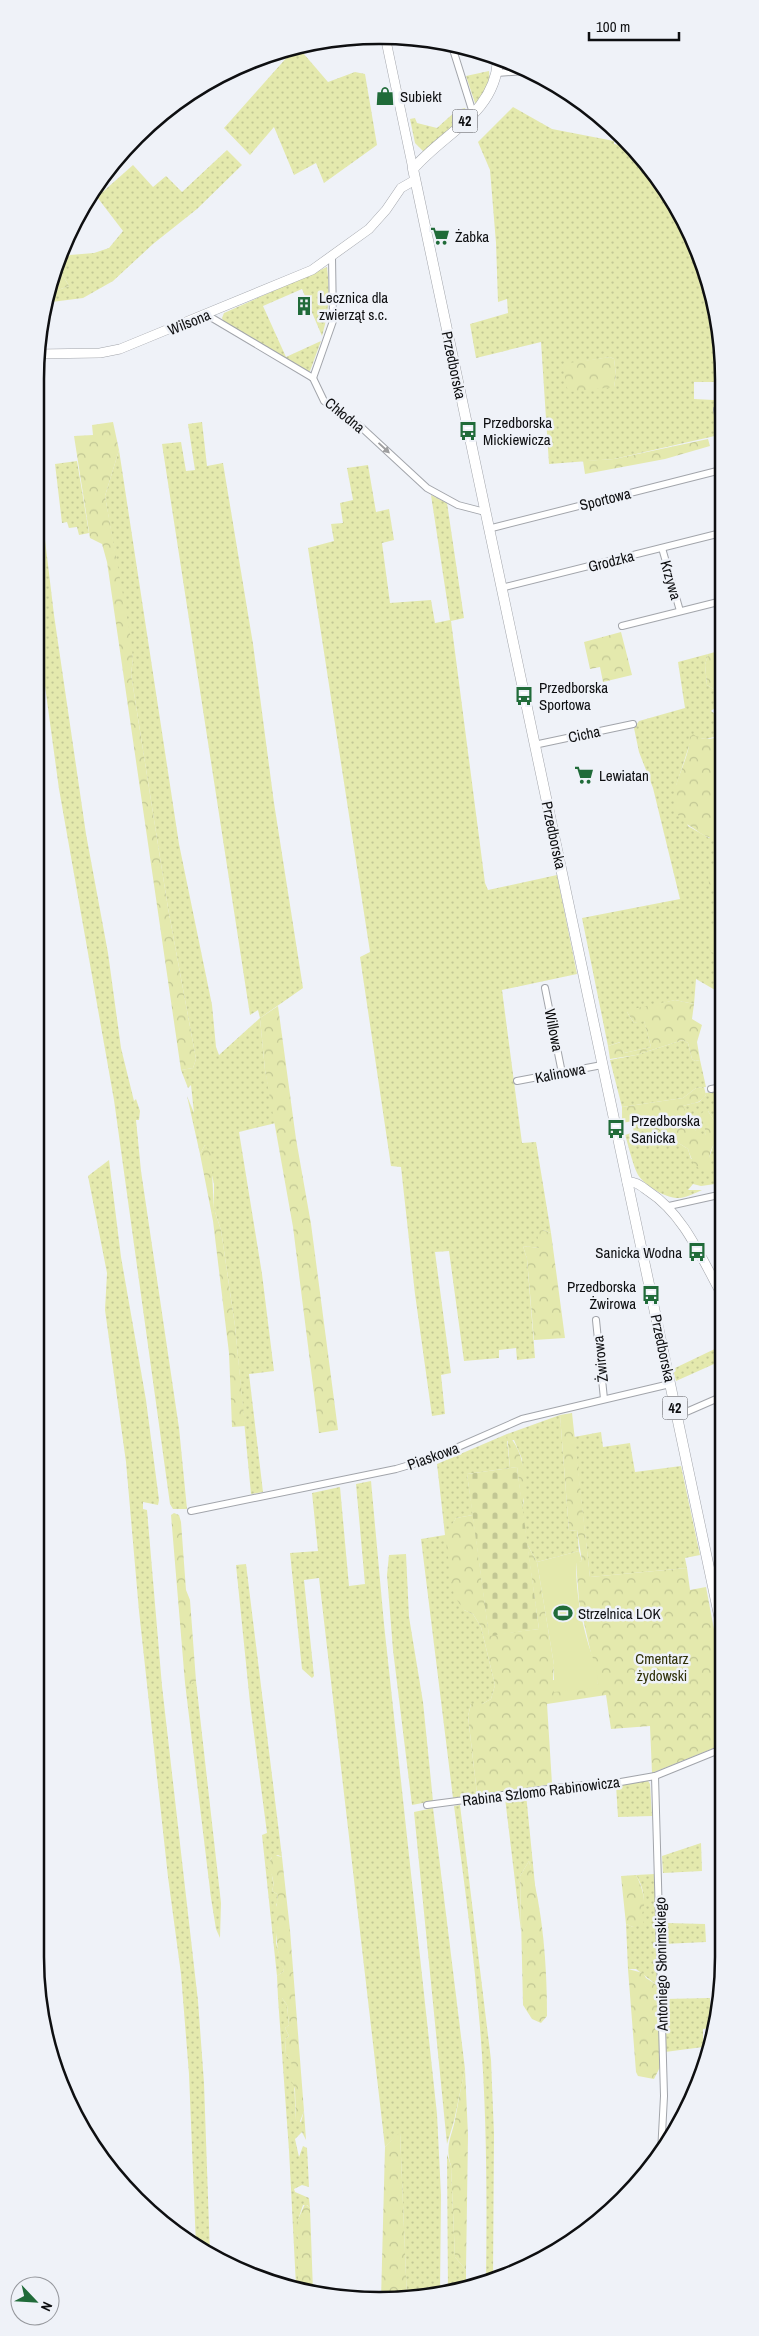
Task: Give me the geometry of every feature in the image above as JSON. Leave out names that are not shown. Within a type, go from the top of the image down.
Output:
[{"type":"main road","name":"42","points":[[413,169],[489,97],[498,66]]},
{"type":"main road","name":"Przedborska","points":[[413,169],[715,1596]]},
{"type":"street","name":"Przedborska","points":[[388,44],[413,169]]},
{"type":"street","points":[[454,52],[473,113]]},
{"type":"street","points":[[497,73],[514,72]]},
{"type":"street","name":"Wilsona","points":[[45,354],[80,354],[110,351],[207,315],[312,270],[332,258],[377,221],[401,188],[415,180]]},
{"type":"street","points":[[207,315],[313,378],[334,321],[332,258]]},
{"type":"street","name":"Chłodna","points":[[313,378],[324,401],[361,427],[427,488],[458,505],[485,512]]},
{"type":"street","name":"Sportowa","points":[[488,528],[715,471]]},
{"type":"street","name":"Grodzka","points":[[501,588],[715,535]]},
{"type":"street","name":"Krzywa","points":[[662,548],[680,611]]},
{"type":"street","name":"Krzywa","points":[[622,626],[715,602]]},
{"type":"street","name":"Cicha","points":[[534,745],[633,724]]},
{"type":"street","name":"Willowa","points":[[545,988],[562,1073]]},
{"type":"street","name":"Kalinowa","points":[[517,1081],[602,1065]]},
{"type":"street","points":[[711,1089],[715,1088]]},
{"type":"street","points":[[627,1182],[637,1184],[669,1206],[715,1277]]},
{"type":"street","points":[[669,1206],[715,1196]]},
{"type":"street","name":"Żwirowa","points":[[596,1320],[604,1399]]},
{"type":"street","name":"Piaskowa","points":[[191,1511],[396,1469],[433,1458],[522,1419],[670,1384]]},
{"type":"street","points":[[677,1416],[715,1399]]},
{"type":"street","name":"Rabina Szlomo Rabinowicza","points":[[427,1805],[571,1786],[615,1783],[655,1776],[715,1752]]},
{"type":"street","name":"Antoniego Słonimskiego","points":[[655,1776],[664,2096],[662,2138]]},
{"type":"green space","points":[[303,53],[328,82],[355,72],[365,74],[377,145],[324,183],[316,163],[294,175],[274,127],[250,155],[224,128],[287,57]]},
{"type":"green space","points":[[489,71],[490,83],[476,106],[466,76]]},
{"type":"green space","points":[[513,107],[552,129],[614,141],[614,144],[620,145],[632,158],[659,193],[681,231],[704,293],[715,358],[715,382],[694,382],[694,399],[714,400],[715,436],[614,459],[549,464],[541,342],[476,358],[470,324],[508,313],[507,299],[498,302],[496,243],[490,170],[478,142]],"holes":[[[610,357],[614,359],[616,375],[614,387],[562,365]]]},
{"type":"green space","points":[[465,108],[467,113],[424,152],[415,143],[410,119],[415,118],[417,123],[437,128],[457,110]]},
{"type":"green space","points":[[227,150],[242,165],[197,209],[153,244],[113,281],[83,298],[53,302],[56,291],[69,286],[62,273],[67,257],[94,253],[109,248],[123,231],[97,198],[133,165],[153,187],[166,176],[182,192]]},
{"type":"green space","points":[[327,267],[328,302],[322,336],[302,289],[263,306],[286,357],[321,341],[310,371],[304,371],[224,323],[222,318],[224,313]]},
{"type":"green space","points":[[62,273],[69,286],[56,291]]},
{"type":"green space","points":[[610,357],[614,359],[616,375],[614,387],[568,392],[562,364]]},
{"type":"green space","points":[[113,422],[119,450],[105,496],[131,639],[133,659],[131,674],[168,908],[196,1059],[193,1068],[181,1070],[107,562],[102,544],[90,538],[74,436],[93,435],[92,425]]},
{"type":"green space","points":[[202,422],[207,466],[223,463],[253,644],[274,803],[303,988],[260,1018],[258,1010],[250,1015],[162,444],[181,442],[186,471],[195,470],[188,424]]},
{"type":"green space","points":[[708,439],[710,446],[665,459],[585,474],[583,461],[614,459]]},
{"type":"green space","points":[[119,450],[179,844],[212,1005],[216,1047],[219,1055],[260,1018],[265,1070],[276,1123],[239,1132],[262,1274],[274,1371],[249,1374],[263,1492],[251,1494],[235,1326],[221,1230],[214,1209],[214,1184],[205,1145],[200,1154],[187,1096],[194,1113],[191,1085],[188,1088],[181,1070],[193,1068],[196,1059],[168,908],[131,674],[133,659],[105,496]]},
{"type":"green space","points":[[77,461],[89,533],[79,535],[77,527],[69,528],[67,522],[62,523],[55,464]]},
{"type":"green space","points":[[368,465],[376,512],[389,509],[394,540],[382,543],[390,603],[431,600],[435,623],[450,620],[431,495],[447,503],[464,618],[451,621],[485,883],[488,890],[557,875],[577,974],[502,990],[522,1143],[536,1142],[551,1233],[543,1230],[539,1240],[539,1248],[523,1246],[527,1259],[535,1358],[517,1360],[516,1348],[499,1350],[499,1358],[464,1361],[449,1251],[435,1252],[451,1373],[441,1375],[445,1414],[432,1416],[415,1294],[401,1167],[391,1166],[360,957],[370,952],[308,548],[334,541],[331,524],[343,523],[340,503],[353,500],[347,468]]},
{"type":"green space","points":[[44,531],[54,615],[86,834],[108,953],[121,1048],[134,1101],[136,1099],[140,1111],[139,1120],[136,1120],[141,1171],[179,1428],[187,1509],[173,1509],[170,1504],[114,1100],[59,789],[44,679]]},
{"type":"green space","points":[[621,632],[632,675],[603,682],[600,667],[590,669],[584,642]]},
{"type":"green space","points":[[715,652],[715,690],[707,685],[705,665],[708,654]]},
{"type":"green space","points":[[708,654],[705,665],[707,685],[715,690],[715,708],[711,711],[715,714],[715,737],[706,739],[698,738],[690,743],[676,786],[688,826],[709,838],[715,834],[715,990],[696,979],[694,1004],[675,1000],[627,1012],[634,1023],[644,1020],[651,1047],[624,1053],[620,1042],[608,1046],[582,918],[680,899],[653,788],[639,752],[634,728],[639,721],[685,708],[678,662]]},
{"type":"green space","points":[[693,734],[699,738],[715,738],[714,838],[705,836],[681,819],[675,808],[676,786],[688,750],[690,737]]},
{"type":"green space","points":[[715,867],[715,887],[709,884],[708,872]]},
{"type":"green space","points":[[715,927],[715,954],[710,951],[709,944],[709,934]]},
{"type":"green space","points":[[675,1000],[694,1004],[692,1019],[702,1025],[697,1042],[700,1060],[695,1061],[692,1059],[688,1043],[683,1040],[636,1055],[610,1059],[608,1046],[621,1042],[624,1053],[651,1047],[644,1021],[634,1023],[627,1012],[628,1010]]},
{"type":"green space","points":[[278,1006],[296,1139],[311,1224],[338,1430],[319,1433],[293,1227],[265,1070],[260,1018]]},
{"type":"green space","points":[[683,1040],[688,1043],[692,1059],[695,1061],[700,1060],[706,1087],[696,1088],[683,1098],[622,1107],[610,1060],[636,1055]]},
{"type":"green space","points":[[704,1087],[706,1095],[704,1098],[698,1102],[683,1106],[691,1124],[700,1133],[705,1135],[706,1133],[701,1114],[704,1111],[708,1111],[715,1122],[715,1143],[709,1160],[711,1169],[706,1170],[695,1165],[688,1149],[658,1130],[651,1129],[649,1118],[622,1123],[622,1107],[683,1098],[696,1088]]},
{"type":"green space","points":[[715,1092],[715,1122],[708,1111],[704,1111],[705,1136],[696,1131],[682,1106],[699,1102],[706,1095],[705,1093]]},
{"type":"green space","points":[[649,1118],[651,1129],[658,1130],[688,1149],[691,1159],[708,1161],[715,1142],[715,1184],[701,1186],[693,1184],[688,1190],[702,1190],[689,1196],[674,1198],[662,1194],[644,1182],[635,1169],[625,1135],[634,1132],[631,1120]]},
{"type":"green space","points":[[205,1145],[211,1154],[214,1209],[221,1230],[235,1326],[245,1426],[232,1427],[229,1353],[213,1221],[200,1154]]},
{"type":"green space","points":[[109,1160],[121,1257],[146,1400],[159,1500],[158,1505],[143,1502],[143,1509],[147,1510],[162,1686],[198,2001],[204,2083],[210,2246],[196,2238],[189,2074],[181,1974],[168,1877],[139,1611],[126,1462],[105,1310],[107,1273],[88,1176]]},
{"type":"green space","points":[[543,1230],[551,1233],[565,1338],[534,1340],[527,1259],[523,1246],[539,1248],[537,1231]]},
{"type":"green space","points":[[715,1349],[715,1364],[676,1381],[673,1369]]},
{"type":"green space","name":"Cmentarz żydowski","points":[[572,1413],[590,1577],[687,1568],[690,1590],[706,1587],[715,1635],[715,1748],[652,1773],[650,1726],[611,1729],[606,1695],[547,1704],[552,1784],[485,1795],[477,1794],[468,1716],[471,1704],[482,1704],[491,1699],[495,1685],[481,1627],[473,1614],[464,1610],[454,1596],[445,1535],[456,1518],[473,1515],[489,1635],[539,1629],[527,1544],[537,1562],[554,1665],[553,1680],[598,1684],[579,1601],[576,1562],[582,1561],[577,1530],[569,1531],[560,1415]]},
{"type":"green space","points":[[560,1415],[569,1531],[577,1530],[579,1551],[537,1562],[527,1544],[522,1508],[524,1501],[522,1459],[514,1440],[507,1441],[510,1468],[467,1474],[473,1515],[456,1518],[452,1525],[464,1610],[473,1614],[481,1627],[495,1685],[491,1699],[482,1704],[471,1704],[468,1716],[477,1794],[453,1798],[421,1539],[445,1535],[437,1464],[507,1434]]},
{"type":"green space","points":[[601,1432],[603,1447],[630,1443],[635,1472],[681,1466],[700,1555],[685,1558],[687,1568],[590,1577],[574,1437]]},
{"type":"green space","points":[[507,1434],[518,1449],[524,1469],[525,1489],[522,1508],[517,1467],[510,1468]]},
{"type":"green space","points":[[517,1467],[539,1629],[489,1636],[467,1474]]},
{"type":"green space","points":[[371,1481],[384,1624],[437,2114],[441,2195],[440,2287],[407,2291],[400,2133],[385,2147],[319,1578],[304,1580],[314,1676],[312,1678],[302,1669],[290,1553],[318,1551],[312,1493],[340,1487],[349,1586],[365,1584],[356,1484]]},
{"type":"green space","points":[[174,1513],[179,1515],[181,1522],[186,1590],[190,1600],[196,1681],[191,1684],[185,1683],[171,1515]]},
{"type":"green space","name":"Strzelnica LOK","points":[[579,1551],[582,1561],[576,1563],[578,1598],[597,1674],[598,1688],[554,1692],[554,1665],[537,1562]]},
{"type":"green space","points":[[406,1554],[409,1617],[423,1702],[433,1801],[412,1805],[393,1650],[387,1575],[389,1555]]},
{"type":"green space","points":[[246,1564],[282,1857],[278,1855],[271,1858],[270,1862],[273,1883],[272,1891],[277,1894],[278,1901],[276,1905],[276,1943],[284,1971],[277,1976],[262,1835],[267,1833],[250,1703],[236,1565]]},
{"type":"green space","points":[[196,1681],[221,1903],[220,1938],[216,1929],[211,1898],[185,1683]]},
{"type":"green space","points":[[648,1781],[650,1784],[652,1816],[618,1817],[616,1785]]},
{"type":"green space","points":[[526,1794],[536,1895],[529,1861],[520,1876],[521,1931],[505,1798]]},
{"type":"green space","points":[[460,1805],[491,2060],[494,2134],[493,2272],[486,2274],[486,2156],[478,2000],[454,1806]]},
{"type":"green space","points":[[433,1808],[465,2069],[447,2144],[414,1812]]},
{"type":"green space","points":[[701,1843],[702,1871],[663,1873],[662,1856]]},
{"type":"green space","points":[[273,1855],[282,1857],[290,1930],[304,2111],[299,2124],[296,2120],[295,2089],[289,2075],[292,2064],[286,2054],[285,2039],[289,2036],[285,2028],[289,2025],[287,2005],[282,1998],[278,1998],[277,1976],[284,1971],[279,1957],[276,1935],[275,1913],[277,1894],[272,1891],[273,1879],[267,1867]]},
{"type":"green space","points":[[529,1861],[538,1899],[545,1957],[547,2016],[541,2023],[532,2019],[523,2005],[520,1876]]},
{"type":"green space","points":[[655,1874],[658,1920],[657,1985],[636,1969],[628,1969],[626,1924],[633,1927],[643,1908],[642,1888],[636,1875]]},
{"type":"green space","points":[[636,1875],[643,1895],[644,1907],[642,1917],[644,1924],[633,1927],[626,1924],[621,1876]]},
{"type":"green space","points":[[665,1923],[705,1924],[706,1942],[663,1944]]},
{"type":"green space","points":[[628,1969],[643,1973],[646,1978],[657,1985],[660,2067],[654,2079],[638,2076],[636,2072]]},
{"type":"green space","points":[[278,1998],[282,1998],[287,2005],[289,2025],[285,2028],[289,2036],[285,2039],[286,2054],[293,2064],[296,2120],[301,2122],[304,2111],[306,2140],[302,2132],[295,2139],[299,2157],[303,2146],[307,2148],[309,2187],[302,2185],[294,2189],[295,2192],[309,2198],[310,2208],[307,2205],[303,2205],[296,2226],[299,2282],[296,2282]]},
{"type":"green space","points":[[710,1998],[709,2022],[707,2028],[703,2029],[703,2047],[665,2052],[664,1999]]},
{"type":"green space","points":[[465,2069],[468,2135],[466,2270],[455,2257],[449,2153],[449,2142]]},
{"type":"green space","points":[[400,2132],[407,2291],[401,2292],[381,2292],[385,2147]]},
{"type":"green space","points":[[447,2154],[451,2166],[455,2257],[466,2270],[466,2281],[448,2285]]},
{"type":"green space","points":[[305,2204],[310,2208],[313,2286],[298,2282],[298,2238],[295,2226]]},
{"type":"place","name":"Subiekt","points":[[385,96]]},
{"type":"place","name":"Żabka","points":[[440,236]]},
{"type":"place","name":"Lecznica dla zwierząt s.c.","points":[[304,306]]},
{"type":"place","name":"Przedborska Mickiewicza","points":[[468,431]]},
{"type":"place","name":"Przedborska Sportowa","points":[[524,696]]},
{"type":"place","name":"Lewiatan","points":[[584,775]]},
{"type":"place","name":"Przedborska Sanicka","points":[[616,1129]]},
{"type":"place","name":"Sanicka Wodna","points":[[697,1252]]},
{"type":"place","name":"Przedborska Żwirowa","points":[[651,1295]]},
{"type":"place","name":"Strzelnica LOK","points":[[563,1613]]}]
